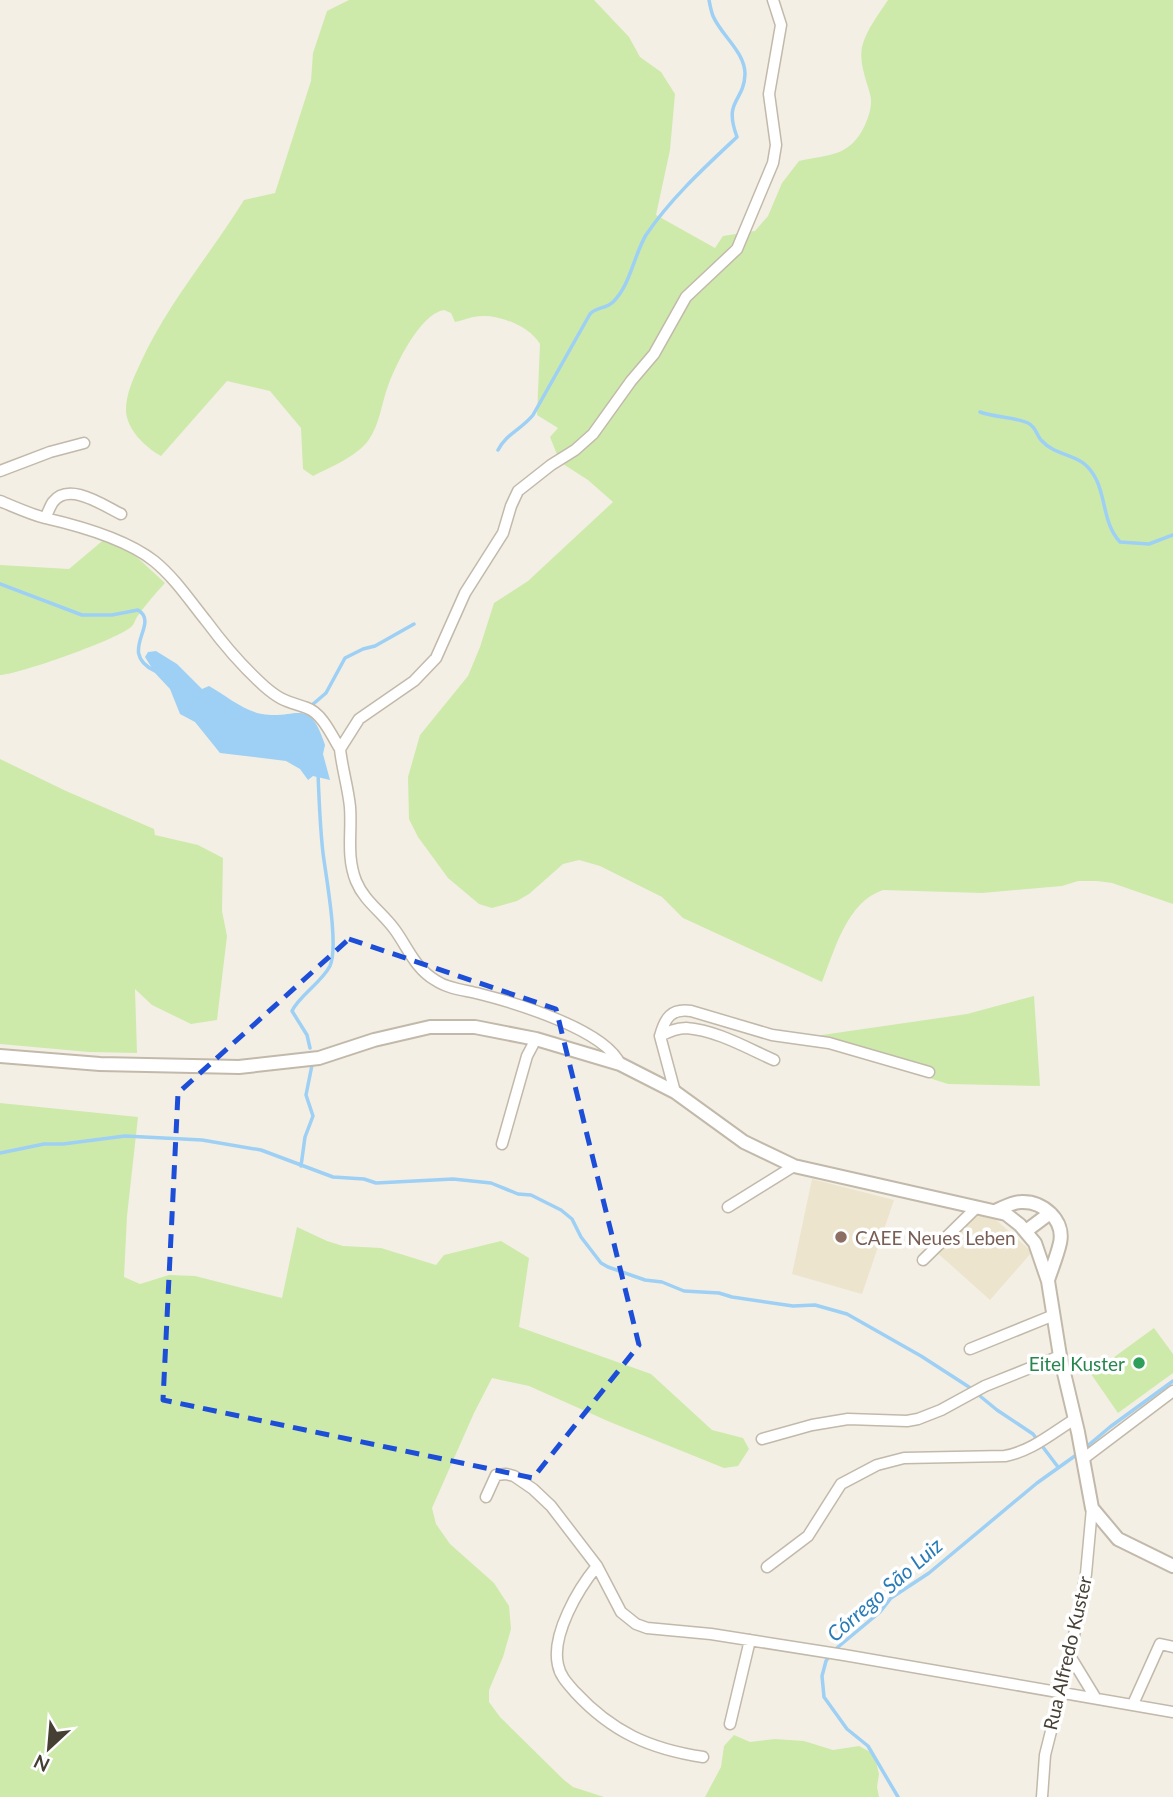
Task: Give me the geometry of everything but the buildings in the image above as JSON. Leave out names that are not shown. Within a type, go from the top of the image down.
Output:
[{"type":"street","points":[[340,749],[359,719],[414,681],[436,658],[465,593],[503,533],[518,491],[593,434],[654,354],[686,297],[737,249],[775,154],[769,94],[781,25],[773,0]]},
{"type":"street","points":[[0,471],[50,452],[84,443]]},
{"type":"street","points":[[45,518],[54,501],[67,494],[83,496],[121,514]]},
{"type":"street","points":[[0,501],[45,518],[88,529],[155,562],[183,590],[243,666],[279,698],[314,713],[340,749],[350,807],[349,847],[353,874],[363,895],[395,930],[421,970],[436,982],[504,1000],[568,1025],[606,1045],[620,1064]]},
{"type":"street","points":[[675,1093],[660,1036],[668,1016],[680,1009],[772,1035],[829,1043],[929,1072]]},
{"type":"street","points":[[0,1056],[100,1064],[215,1068],[319,1058],[374,1040],[430,1027],[475,1027],[536,1039],[620,1064],[675,1093],[744,1142],[794,1166],[977,1207],[991,1213],[1006,1214],[1026,1231],[1037,1248],[1048,1280],[1060,1356],[1077,1426],[1092,1508],[1118,1539],[1173,1566]]},
{"type":"street","points":[[660,1036],[676,1029],[696,1030],[723,1038],[774,1060]]},
{"type":"street","points":[[502,1144],[527,1056],[536,1039]]},
{"type":"street","points":[[728,1207],[794,1166]]},
{"type":"street","points":[[991,1213],[1018,1202],[1045,1207],[1060,1230],[1048,1280]]},
{"type":"street","points":[[923,1260],[977,1207]]},
{"type":"street","points":[[1026,1231],[1050,1213]]},
{"type":"street","points":[[1037,1248],[1060,1238]]},
{"type":"street","points":[[970,1349],[1054,1315]]},
{"type":"street","points":[[762,1439],[812,1425],[848,1419],[918,1419],[985,1386],[1060,1356]]},
{"type":"street","points":[[1082,1458],[1173,1391]]},
{"type":"street","points":[[766,1567],[808,1535],[841,1485],[877,1465],[904,1458],[1005,1456],[1035,1446],[1051,1434],[1077,1426]]},
{"type":"street","points":[[486,1497],[496,1475],[506,1474],[521,1480],[551,1506],[597,1566],[621,1612],[636,1624],[647,1628],[844,1655],[1173,1712]]},
{"type":"street","name":"Rua Alfredo Kuster","points":[[1042,1797],[1045,1755],[1062,1692],[1086,1574],[1092,1508]]},
{"type":"street","points":[[597,1566],[576,1596],[566,1619],[557,1655],[561,1674],[589,1707],[610,1725],[671,1752],[703,1757]]},
{"type":"street","points":[[730,1724],[750,1640]]},
{"type":"street","points":[[1133,1704],[1160,1644],[1173,1647]]},
{"type":"street","points":[[1070,1656],[1095,1697]]},
{"type":"highlighted area","points":[[349,939],[556,1009],[639,1345],[533,1478],[163,1400],[178,1093]]},
{"type":"shaded area","name":"CAEE Neues Leben","points":[[812,1179],[894,1200],[862,1294],[792,1274]]},
{"type":"shaded area","points":[[976,1202],[1032,1252],[990,1300],[933,1249]]},
{"type":"green space","points":[[349,0],[594,0],[629,37],[640,57],[661,72],[675,94],[670,150],[656,215],[715,248],[723,236],[755,231],[768,216],[782,183],[799,161],[846,149],[859,135],[868,118],[871,102],[862,65],[862,47],[870,28],[888,0],[1173,0],[1173,904],[1112,883],[1097,881],[982,893],[883,890],[871,896],[851,916],[822,982],[683,918],[662,897],[600,866],[579,860],[563,864],[517,901],[492,908],[479,904],[448,878],[418,837],[409,819],[408,777],[420,735],[468,676],[494,603],[528,581],[613,502],[588,480],[560,462],[550,437],[558,428],[537,415],[540,344],[522,327],[506,320],[482,316],[455,322],[451,313],[444,310],[435,314],[426,320],[403,353],[368,441],[350,457],[313,476],[303,469],[301,428],[270,391],[227,381],[161,456],[138,437],[129,424],[126,410],[130,387],[151,342],[244,200],[275,193],[311,81],[313,53],[327,11]]},
{"type":"green space","points":[[107,537],[139,559],[165,583],[143,608],[133,625],[110,639],[69,655],[0,675],[0,565],[69,569]]},
{"type":"green space","points":[[0,759],[154,829],[155,835],[198,845],[223,858],[222,911],[227,936],[217,1020],[191,1024],[152,1005],[135,989],[137,1053],[89,1052],[0,1044]]},
{"type":"green space","points":[[1034,996],[1040,1086],[948,1084],[879,1062],[815,1036],[967,1014]]},
{"type":"green space","points":[[0,1103],[138,1117],[127,1216],[124,1277],[140,1284],[169,1275],[195,1276],[282,1298],[297,1227],[343,1246],[381,1248],[436,1265],[444,1255],[501,1241],[529,1258],[519,1327],[651,1374],[712,1430],[743,1438],[749,1449],[738,1466],[724,1468],[529,1386],[492,1378],[432,1508],[436,1524],[450,1544],[494,1583],[509,1606],[511,1629],[489,1690],[489,1702],[500,1717],[564,1780],[573,1787],[604,1797],[0,1797]]},
{"type":"green space","name":"Eitel Kuster","points":[[1154,1328],[1173,1354],[1173,1373],[1118,1413],[1091,1374]]},
{"type":"green space","points":[[734,1735],[750,1742],[775,1739],[804,1741],[833,1750],[859,1746],[874,1754],[879,1774],[879,1797],[705,1797],[721,1767],[724,1746]]},
{"type":"water","points":[[156,651],[177,664],[202,689],[209,686],[248,710],[262,714],[307,715],[319,730],[325,745],[323,754],[330,780],[313,776],[308,780],[300,769],[286,761],[220,753],[195,722],[180,714],[170,689],[145,657],[148,652]]},
{"type":"waterway","points":[[498,450],[505,440],[533,415],[590,314],[610,304],[619,295],[642,243],[656,221],[689,183],[737,137],[732,115],[744,83],[744,66],[712,14],[709,0]]},
{"type":"waterway","points":[[980,412],[1028,423],[1048,446],[1085,464],[1097,481],[1108,521],[1120,542],[1149,544],[1173,535]]},
{"type":"waterway","points":[[0,584],[82,615],[112,615],[138,610],[144,616],[145,623],[139,655],[144,663],[155,671]]},
{"type":"waterway","points":[[312,705],[326,693],[345,658],[375,646],[414,624]]},
{"type":"waterway","points":[[310,1048],[307,1035],[292,1011],[330,966],[333,943],[322,843],[318,773]]},
{"type":"waterway","points":[[301,1166],[305,1137],[313,1116],[306,1095],[312,1065]]},
{"type":"waterway","points":[[0,1153],[44,1144],[125,1136],[202,1140],[261,1150],[333,1177],[364,1179],[376,1183],[453,1179],[491,1183],[518,1194],[531,1195],[561,1210],[572,1219],[581,1237],[601,1263],[608,1267],[684,1291],[719,1293],[793,1306],[815,1305],[847,1314],[969,1387],[1033,1434],[1058,1467]]},
{"type":"waterway","points":[[1085,1448],[1173,1381]]},
{"type":"waterway","name":"Córrego São Luiz","points":[[898,1797],[868,1746],[847,1729],[824,1697],[822,1676],[826,1661],[832,1652],[880,1612],[891,1598],[929,1573],[1037,1483],[1079,1453]]},
{"type":"place","name":"CAEE Neues Leben","points":[[841,1237]]},
{"type":"place","name":"Eitel Kuster","points":[[1139,1363]]}]
